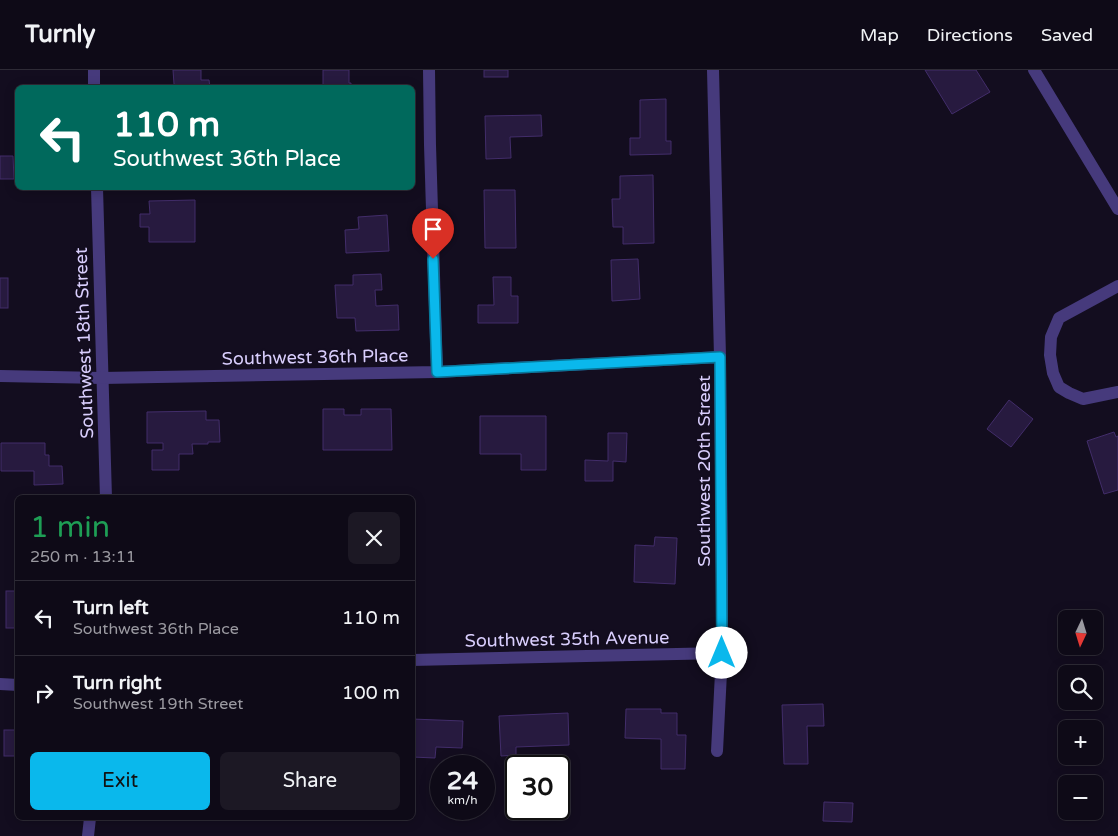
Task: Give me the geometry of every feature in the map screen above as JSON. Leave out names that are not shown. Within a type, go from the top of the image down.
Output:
[{"type":"street","points":[[94,70],[94,85]]},
{"type":"street","points":[[429,70],[437,372]]},
{"type":"street","name":"Southwest 20th Street","points":[[713,70],[720,357],[722,653],[718,751]]},
{"type":"street","points":[[1034,70],[1118,209]]},
{"type":"street","name":"Southwest 18th Street","points":[[97,190],[106,495]]},
{"type":"street","points":[[1118,286],[1059,318],[1051,337],[1050,355],[1053,373],[1059,387],[1069,393],[1083,399],[1118,392]]},
{"type":"street","name":"Southwest 36th Place","points":[[0,376],[102,378],[437,372],[720,357]]},
{"type":"street","name":"Southwest 35th Avenue","points":[[415,660],[722,653]]},
{"type":"street","points":[[0,684],[15,685]]},
{"type":"street","points":[[88,836],[90,820]]},
{"type":"building","points":[[173,70],[201,70],[201,80],[209,80],[210,85],[176,85]]},
{"type":"building","points":[[323,70],[349,70],[349,83],[351,85],[323,85]]},
{"type":"building","points":[[484,70],[508,70],[508,77],[484,77]]},
{"type":"building","points":[[925,70],[976,70],[990,92],[952,114]]},
{"type":"building","points":[[666,99],[666,141],[671,141],[671,154],[630,155],[630,138],[640,138],[640,100]]},
{"type":"building","points":[[541,115],[542,136],[510,137],[511,158],[486,159],[485,116]]},
{"type":"building","points":[[0,156],[13,156],[14,179],[0,179]]},
{"type":"building","points":[[653,175],[654,243],[623,244],[623,227],[613,227],[612,199],[620,199],[620,176]]},
{"type":"building","points":[[484,190],[515,190],[516,248],[485,248]]},
{"type":"building","points":[[195,200],[195,242],[149,242],[149,227],[140,227],[140,214],[150,214],[149,201]]},
{"type":"building","points":[[387,215],[389,251],[346,253],[345,230],[359,229],[358,217]]},
{"type":"building","points":[[638,259],[640,299],[612,301],[611,260]]},
{"type":"building","points":[[381,274],[382,290],[375,290],[376,306],[398,305],[399,330],[356,331],[355,318],[337,318],[335,285],[353,285],[353,275]]},
{"type":"building","points":[[493,277],[511,277],[511,296],[518,296],[518,323],[478,323],[478,305],[494,305]]},
{"type":"building","points":[[0,278],[8,278],[8,308],[0,308]]},
{"type":"building","points":[[1009,400],[1033,419],[1011,447],[987,429]]},
{"type":"building","points":[[323,409],[344,409],[344,415],[361,415],[361,409],[391,409],[392,450],[323,450]]},
{"type":"building","points":[[206,411],[206,420],[219,420],[220,442],[192,444],[193,454],[179,454],[179,470],[152,470],[152,450],[163,450],[163,443],[147,443],[147,412]]},
{"type":"building","points":[[480,416],[546,416],[546,470],[521,470],[521,454],[480,454]]},
{"type":"building","points":[[1114,432],[1116,437],[1118,436],[1118,490],[1104,494],[1087,441]]},
{"type":"building","points":[[608,433],[627,433],[626,462],[613,461],[613,481],[585,481],[585,460],[608,461]]},
{"type":"building","points":[[1,443],[45,443],[45,455],[49,455],[49,466],[62,466],[63,484],[34,485],[34,471],[1,471]]},
{"type":"building","points":[[655,537],[677,538],[675,584],[634,582],[635,545],[654,546]]},
{"type":"building","points":[[6,591],[15,591],[15,628],[6,628]]},
{"type":"building","points":[[823,704],[824,726],[807,726],[808,764],[784,764],[782,705]]},
{"type":"building","points":[[626,709],[661,709],[661,713],[677,713],[677,735],[686,735],[685,769],[661,769],[661,739],[625,738]]},
{"type":"building","points":[[568,713],[569,745],[516,747],[516,755],[501,756],[499,716]]},
{"type":"building","points":[[415,719],[463,721],[462,748],[436,747],[435,755],[430,755],[430,758],[415,757]]},
{"type":"building","points":[[4,730],[15,730],[15,756],[4,756]]},
{"type":"building","points":[[824,802],[853,803],[852,822],[823,821]]},
{"type":"route","points":[[433,259],[437,372],[720,357],[722,653]]}]
